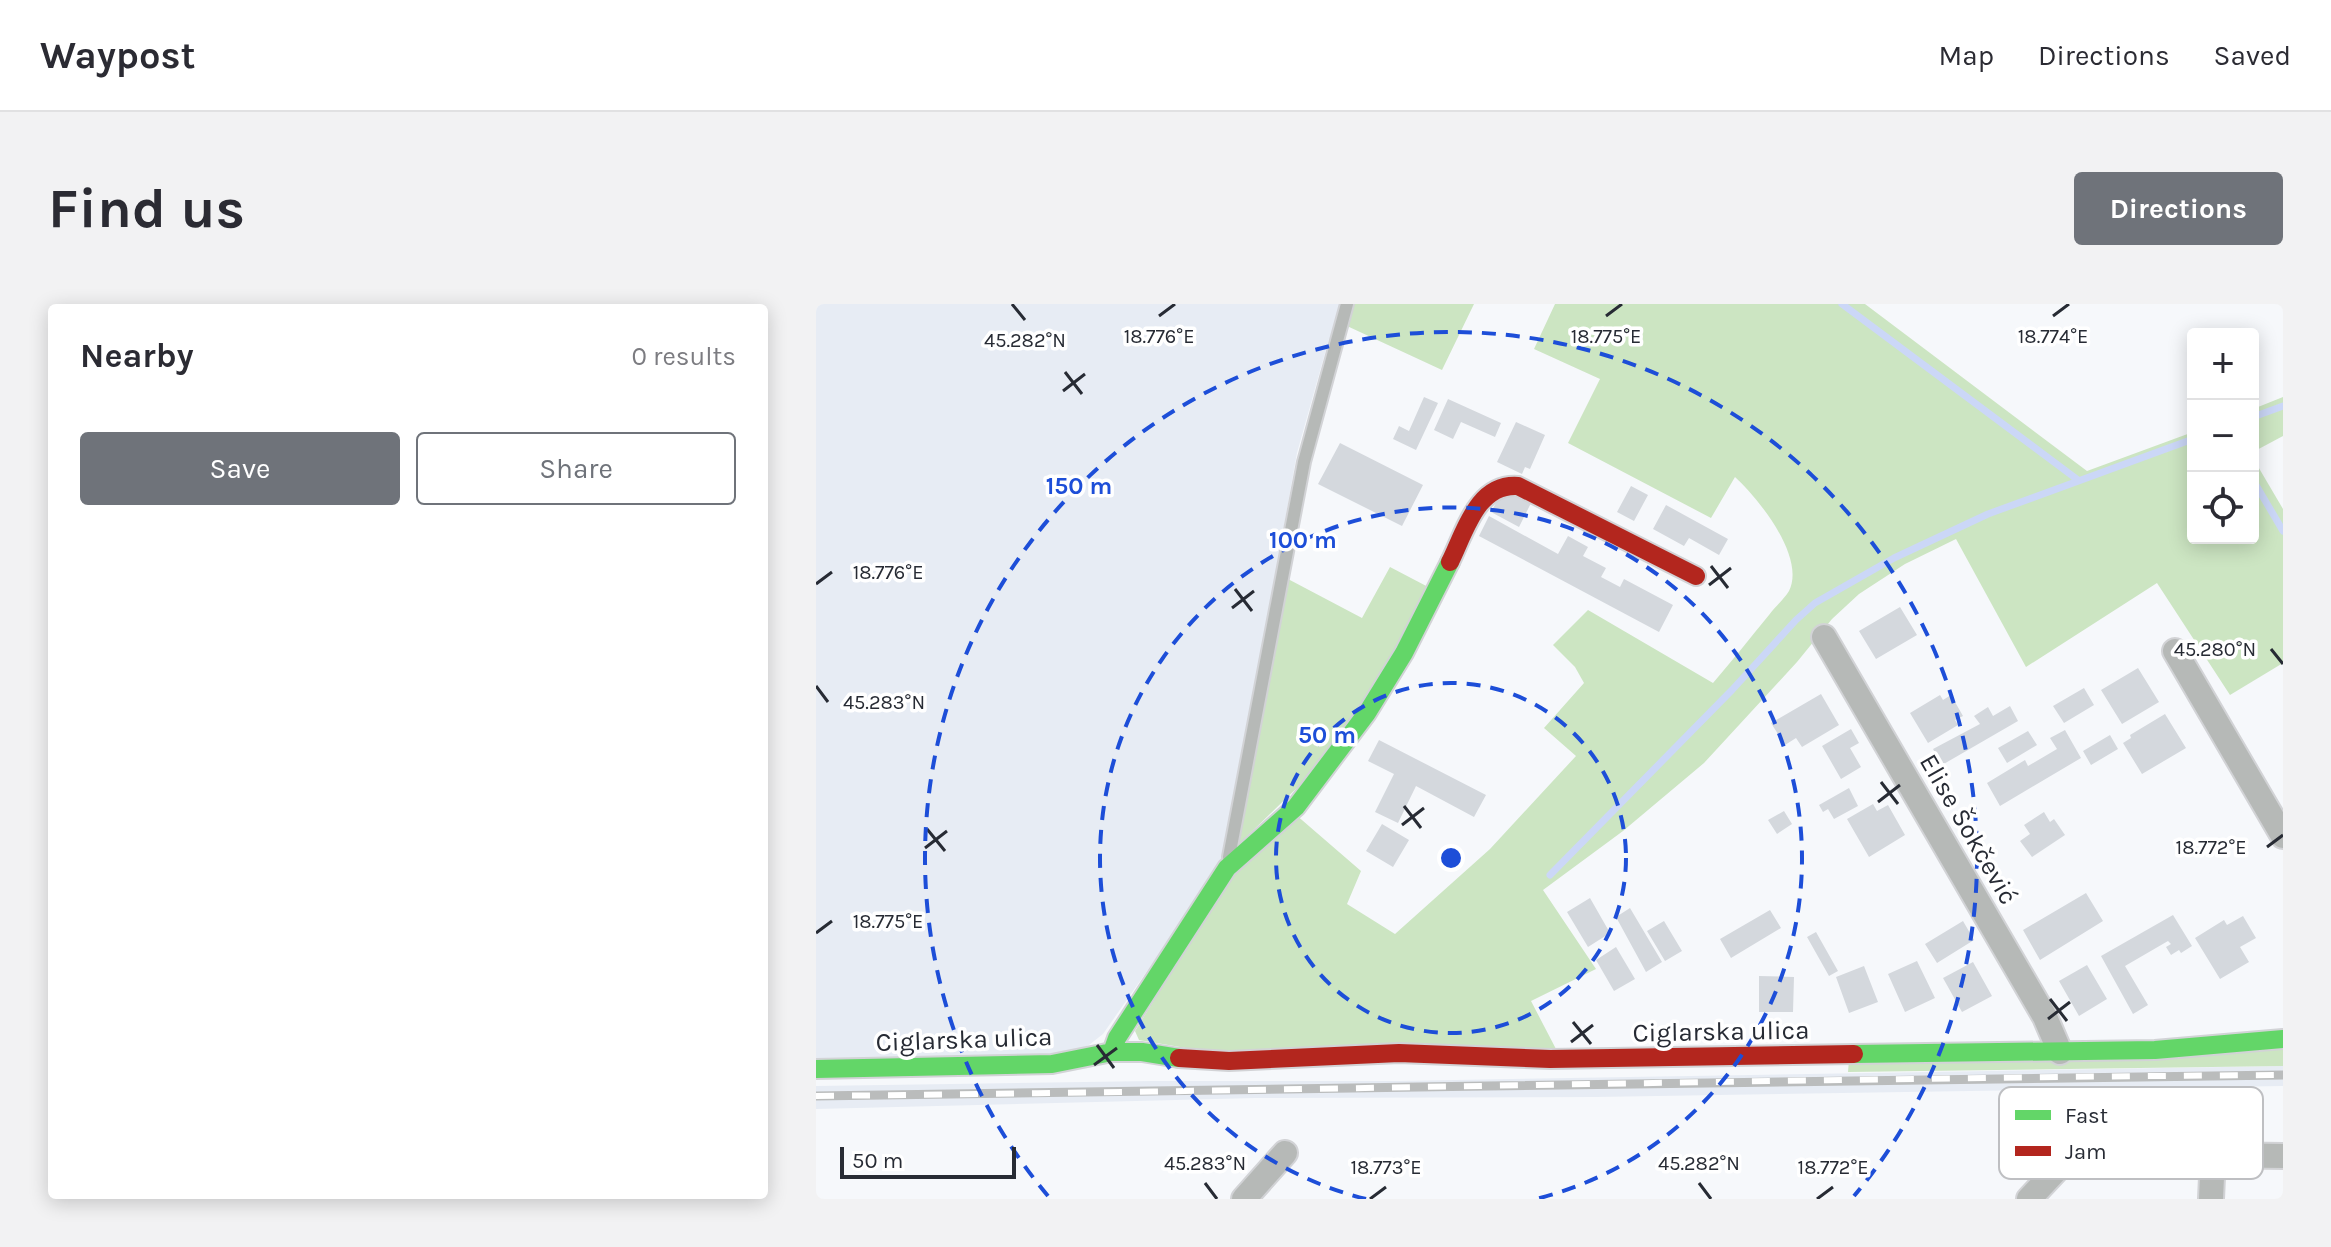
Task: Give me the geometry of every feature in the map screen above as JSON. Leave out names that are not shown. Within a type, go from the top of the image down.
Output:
[{"type":"street","points":[[1112,1052],[1117,1038],[1227,868],[1296,807],[1358,726],[1404,653],[1481,501],[1493,489],[1503,484],[1518,486],[1696,576]]},
{"type":"street","name":"Elise Šokčević","points":[[1824,637],[2039,1006],[2060,1052]]},
{"type":"street","points":[[2175,651],[2283,836]]},
{"type":"street","name":"Ciglarska ulica","points":[[816,1069],[1052,1064],[1112,1052],[1229,1061],[1399,1053],[1550,1059],[2155,1050],[2283,1039]]},
{"type":"street","points":[[1244,1199],[1285,1153]]},
{"type":"street","points":[[2263,1156],[2283,1156]]},
{"type":"street","points":[[2029,1199],[2048,1179]]},
{"type":"street","points":[[2211,1199],[2212,1179]]},
{"type":"lane","points":[[1227,868],[1304,462],[1347,304]]},
{"type":"shaded area","points":[[816,304],[1354,304],[1343,343],[1329,339],[1297,453],[1227,845],[1217,871],[1103,1034],[1089,1045],[1070,1053],[816,1063]]},
{"type":"shaded area","points":[[2283,1066],[2283,1086],[1999,1087],[1999,1091],[1596,1097],[1256,1098],[816,1109],[816,1086],[1398,1081]]},
{"type":"green space","points":[[1354,304],[1474,304],[1442,370],[1347,326]]},
{"type":"green space","points":[[1555,304],[1865,304],[2087,471],[2187,434],[2187,544],[2259,544],[2259,468],[2283,509],[2283,663],[2230,695],[2157,583],[2026,667],[1956,539],[1905,564],[1859,594],[1832,619],[1797,662],[1704,763],[1623,831],[1543,890],[1596,969],[1531,1001],[1556,1049],[1227,1055],[1139,1040],[1135,1031],[1234,871],[1295,814],[1361,871],[1347,904],[1395,934],[1490,849],[1576,756],[1544,728],[1584,683],[1575,667],[1553,645],[1588,610],[1713,683],[1789,591],[1793,577],[1791,562],[1777,529],[1756,499],[1735,477],[1711,518],[1568,443],[1600,379],[1534,349]]},
{"type":"green space","points":[[2283,397],[2283,436],[2259,449],[2259,407]]},
{"type":"green space","points":[[1390,567],[1432,589],[1336,750],[1236,847],[1288,579],[1362,618]]},
{"type":"green space","points":[[2283,1044],[2283,1066],[1848,1072],[1849,1060]]},
{"type":"building","points":[[1424,397],[1438,403],[1416,450],[1393,439],[1399,426],[1409,431]]},
{"type":"building","points":[[1448,399],[1501,423],[1495,437],[1461,422],[1453,439],[1434,430]]},
{"type":"building","points":[[1516,422],[1545,435],[1530,469],[1525,467],[1522,474],[1497,462]]},
{"type":"building","points":[[1340,443],[1423,485],[1402,526],[1318,484]]},
{"type":"building","points":[[1631,486],[1648,495],[1634,521],[1617,512]]},
{"type":"building","points":[[1504,488],[1531,503],[1519,527],[1491,512]]},
{"type":"building","points":[[1666,505],[1728,539],[1719,555],[1689,538],[1684,546],[1653,529]]},
{"type":"building","points":[[1489,516],[1558,554],[1568,536],[1588,547],[1583,556],[1606,568],[1601,577],[1620,587],[1624,579],[1673,605],[1659,632],[1479,536]]},
{"type":"building","points":[[1900,607],[1917,635],[1876,659],[1859,631]]},
{"type":"building","points":[[2138,668],[2159,702],[2122,724],[2101,690]]},
{"type":"building","points":[[2084,688],[2094,705],[2064,723],[2053,706]]},
{"type":"building","points":[[1821,694],[1839,725],[1802,747],[1796,738],[1785,745],[1771,723]]},
{"type":"building","points":[[1940,695],[1943,700],[1951,695],[1963,716],[1955,720],[1958,725],[1928,743],[1910,713]]},
{"type":"building","points":[[2010,706],[2018,721],[1942,765],[1933,749],[1980,724],[1974,716],[1988,707],[1993,716]]},
{"type":"building","points":[[2165,714],[2186,748],[2142,774],[2123,743],[2131,738],[2130,735]]},
{"type":"building","points":[[1851,729],[1859,743],[1850,748],[1861,767],[1841,779],[1822,746]]},
{"type":"building","points":[[2065,730],[2081,758],[2000,806],[1987,783],[2025,760],[2028,766],[2057,749],[2050,738]]},
{"type":"building","points":[[2028,731],[2037,745],[2007,763],[1998,748]]},
{"type":"building","points":[[2110,735],[2118,749],[2091,765],[2083,751]]},
{"type":"building","points":[[1379,740],[1486,795],[1474,817],[1416,786],[1398,823],[1375,812],[1394,774],[1368,761]]},
{"type":"building","points":[[1849,788],[1858,806],[1834,819],[1828,809],[1823,812],[1819,805]]},
{"type":"building","points":[[1873,804],[1877,811],[1888,805],[1905,835],[1869,857],[1847,819]]},
{"type":"building","points":[[1784,811],[1792,824],[1777,834],[1768,820]]},
{"type":"building","points":[[2044,812],[2050,822],[2054,819],[2065,835],[2032,857],[2020,841],[2030,834],[2024,825]]},
{"type":"building","points":[[1382,824],[1409,840],[1393,867],[1366,851]]},
{"type":"building","points":[[2086,893],[2103,921],[2040,960],[2023,930]]},
{"type":"building","points":[[1590,898],[1610,933],[1588,947],[1567,912]]},
{"type":"building","points":[[1630,908],[1662,962],[1646,972],[1616,917]]},
{"type":"building","points":[[1770,910],[1781,928],[1731,958],[1720,939]]},
{"type":"building","points":[[2173,915],[2192,946],[2171,955],[2166,947],[2171,944],[2168,941],[2125,966],[2148,1005],[2133,1014],[2101,956]]},
{"type":"building","points":[[2243,916],[2256,938],[2240,947],[2249,962],[2220,979],[2195,938],[2224,920],[2227,925]]},
{"type":"building","points":[[1664,921],[1682,951],[1665,961],[1647,931]]},
{"type":"building","points":[[1963,921],[1974,940],[1937,963],[1925,944]]},
{"type":"building","points":[[1816,932],[1838,971],[1829,976],[1807,937]]},
{"type":"building","points":[[1616,947],[1635,979],[1614,991],[1596,960]]},
{"type":"building","points":[[1917,961],[1935,998],[1905,1012],[1888,974]]},
{"type":"building","points":[[1973,962],[1992,996],[1962,1012],[1943,978]]},
{"type":"building","points":[[2087,965],[2107,999],[2079,1016],[2059,981]]},
{"type":"building","points":[[1864,966],[1878,1002],[1849,1013],[1836,977]]},
{"type":"building","points":[[1759,976],[1794,977],[1793,1012],[1759,1012]]},
{"type":"waterway","points":[[1842,304],[2078,480]]},
{"type":"waterway","points":[[2259,415],[2283,406]]},
{"type":"waterway","points":[[1550,875],[1815,603],[1894,558],[1988,514],[2187,441]]},
{"type":"waterway","points":[[2259,490],[2283,531]]},
{"type":"railway","points":[[816,1096],[2283,1075]]},
{"type":"traffic: fast","points":[[1112,1052],[1117,1038],[1227,868],[1296,807],[1367,713],[1404,653],[1450,562]]},
{"type":"traffic: fast","points":[[1854,1054],[2155,1050],[2283,1039]]},
{"type":"traffic: fast","points":[[816,1069],[1052,1064],[1112,1052],[1142,1052],[1179,1058]]},
{"type":"traffic: jam","points":[[1450,562],[1467,524],[1482,501],[1492,492],[1518,486],[1696,576]]},
{"type":"traffic: jam","points":[[1179,1058],[1229,1061],[1399,1053],[1550,1059],[1854,1054]]}]
